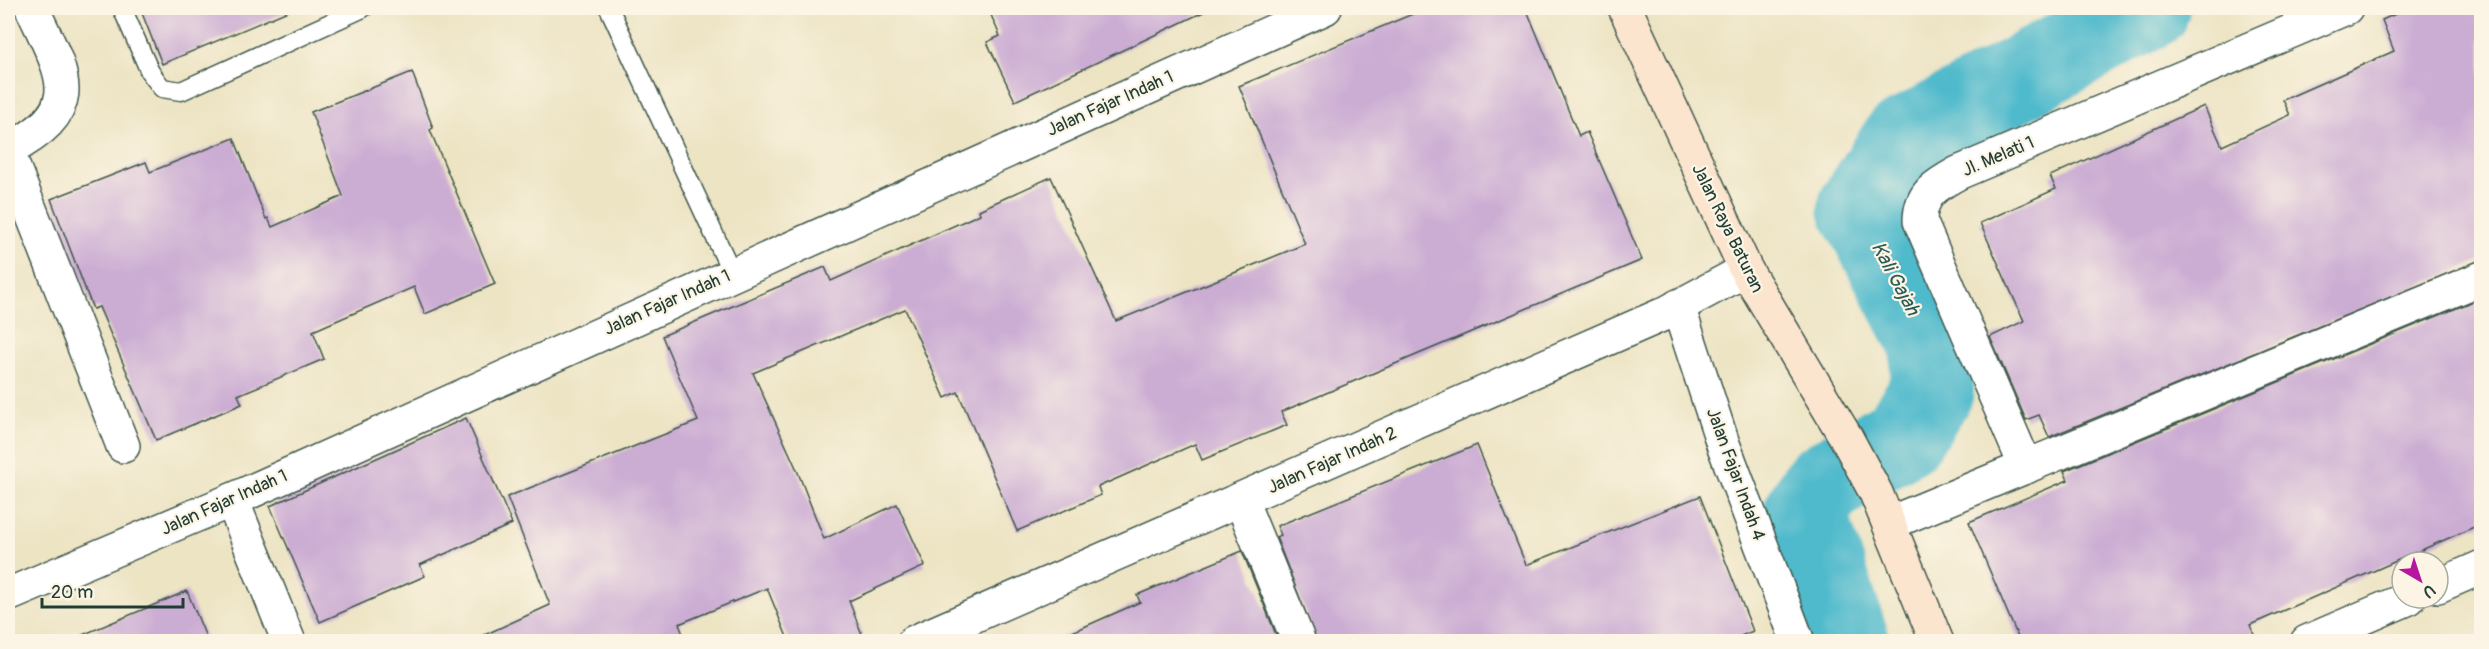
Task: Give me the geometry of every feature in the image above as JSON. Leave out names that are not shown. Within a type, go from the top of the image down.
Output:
[{"type":"main road","name":"Jalan Raya Baturan","points":[[1631,10],[1746,270],[1876,493],[1937,642]]},
{"type":"street","points":[[32,8],[59,66],[63,91],[50,121],[27,140],[8,151],[123,446]]},
{"type":"street","name":"Jalan Fajar Indah 1","points":[[8,595],[232,500],[1325,8]]},
{"type":"street","name":"Jl. Melati 1","points":[[2026,467],[1920,221],[1920,207],[1930,189],[1958,173],[2346,8]]},
{"type":"street","name":"Jalan Fajar Indah 2","points":[[914,642],[1678,306],[1746,270]]},
{"type":"street","points":[[1890,524],[2481,278]]},
{"type":"street","name":"Jalan Fajar Indah 4","points":[[1678,306],[1723,444],[1798,642]]},
{"type":"street","points":[[232,500],[289,642]]},
{"type":"street","points":[[1241,500],[1299,642]]},
{"type":"street","points":[[2450,581],[2481,567]]},
{"type":"street","points":[[2307,642],[2390,606]]},
{"type":"lane","points":[[122,8],[150,72],[162,88],[181,91],[363,8]]},
{"type":"lane","points":[[609,8],[732,273]]},
{"type":"building","points":[[140,8],[295,8],[162,64]]},
{"type":"building","points":[[988,8],[1212,8],[1015,101],[987,42],[1000,36]]},
{"type":"building","points":[[1427,8],[1526,8],[1579,136],[1587,132],[1642,260],[1281,412],[1287,425],[1202,460],[1195,444],[1098,487],[1101,495],[1017,531],[958,392],[945,398],[905,309],[753,373],[797,470],[824,539],[897,504],[925,566],[849,601],[865,642],[789,642],[767,588],[679,624],[686,642],[469,642],[550,605],[507,497],[698,421],[662,336],[825,267],[831,281],[980,214],[979,210],[1051,177],[1116,321],[1305,244],[1239,86]]},
{"type":"building","points":[[2409,8],[2481,8],[2481,260],[2049,437],[2039,415],[2026,420],[1990,337],[2024,321],[1980,223],[2056,189],[2050,176],[2204,106],[2222,146],[2290,115],[2283,100],[2394,51],[2382,20]]},
{"type":"building","points":[[412,72],[433,128],[430,130],[495,284],[425,314],[414,287],[313,331],[324,359],[238,395],[242,404],[156,440],[99,307],[93,309],[51,199],[146,162],[150,172],[234,138],[266,219],[268,218],[272,227],[343,196],[311,112]]},
{"type":"building","points":[[2481,298],[2481,524],[2422,550],[2390,550],[2390,564],[2250,625],[2257,642],[2020,642],[1969,522],[2068,480],[2064,471]]},
{"type":"building","points":[[466,418],[512,524],[420,565],[425,576],[320,622],[270,506]]},
{"type":"building","points":[[1477,445],[1526,565],[1700,496],[1753,631],[1726,642],[1317,642],[1276,537],[1281,535],[1277,526]]},
{"type":"building","points":[[1242,551],[1279,642],[1050,642],[1140,602],[1137,595]]},
{"type":"building","points":[[187,591],[208,642],[68,642],[68,641]]},
{"type":"waterway","name":"Kali Gajah","points":[[1848,642],[1805,514],[1822,485],[1903,435],[1932,390],[1932,345],[1860,207],[1902,142],[2148,8]]}]
